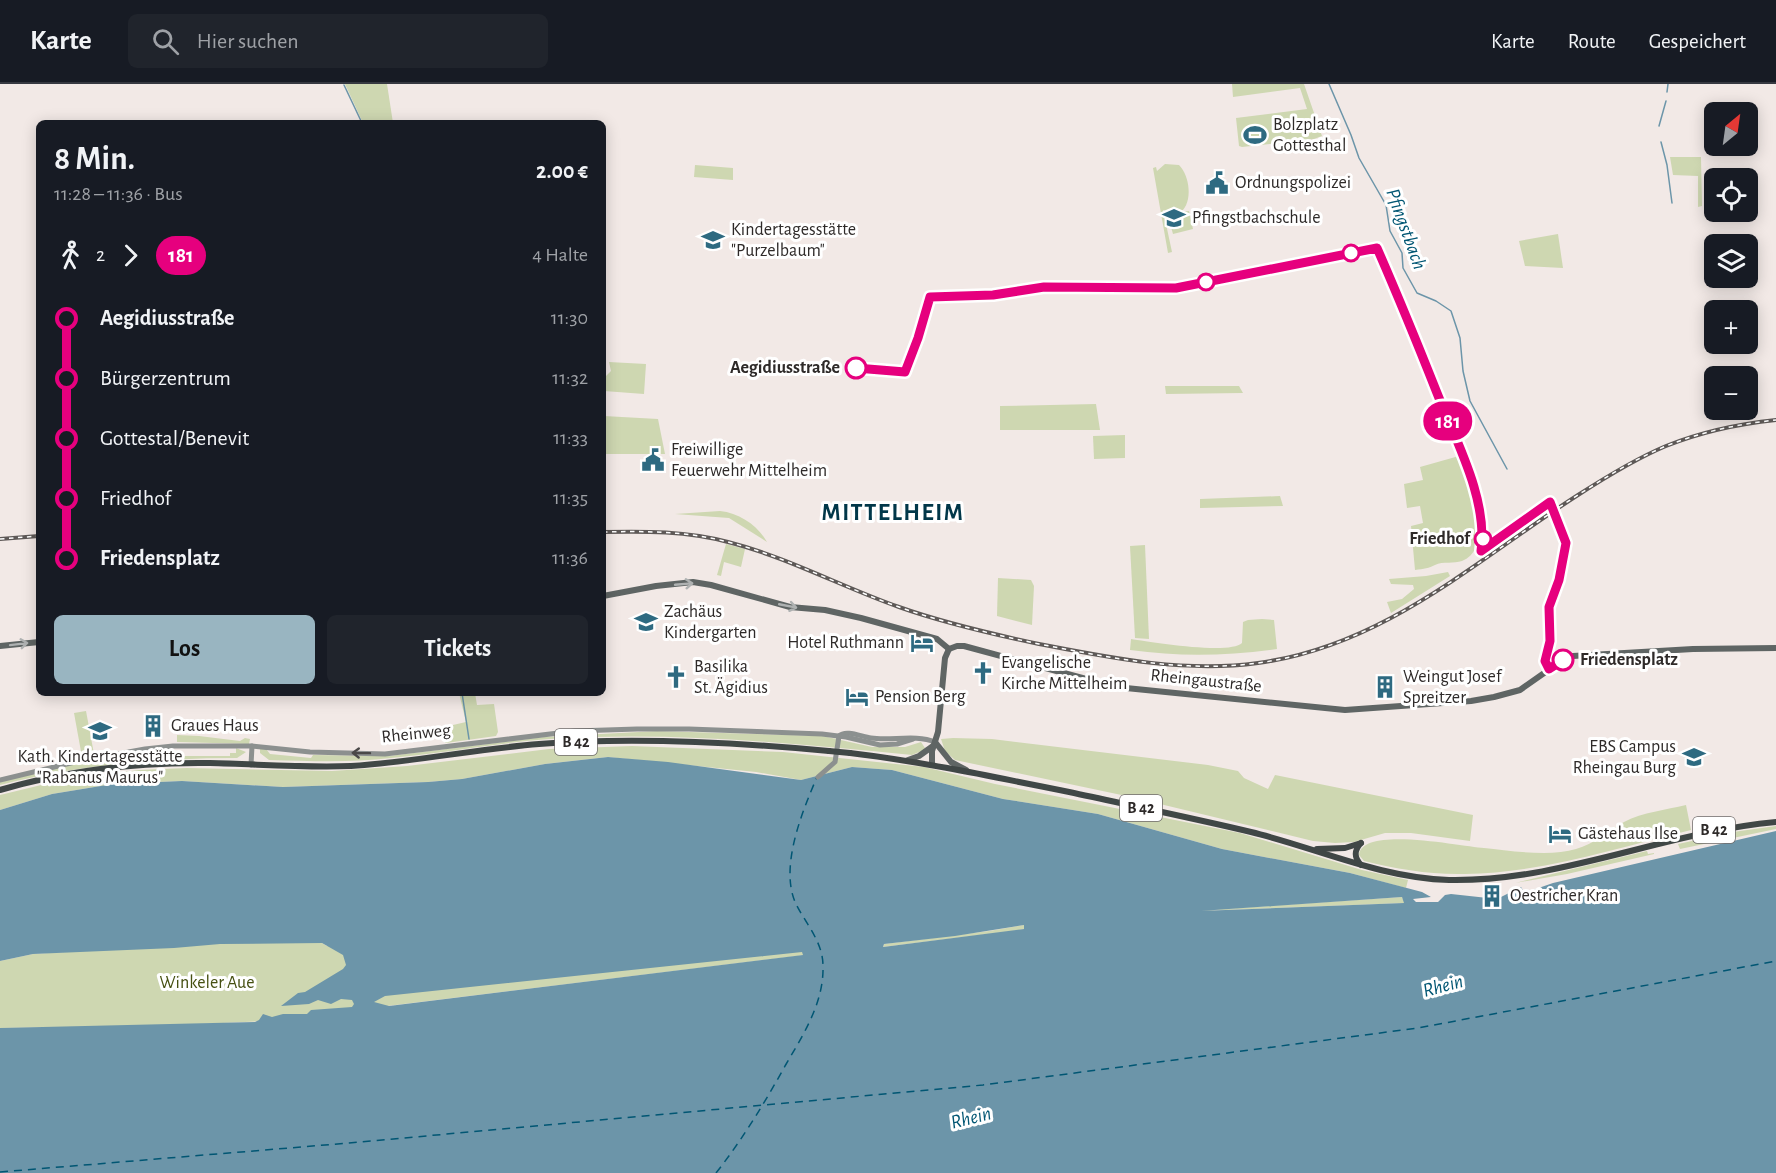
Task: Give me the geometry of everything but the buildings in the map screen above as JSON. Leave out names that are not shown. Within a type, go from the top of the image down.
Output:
[{"type":"main road","name":"Rheingaustraße","points":[[606,595],[693,582],[786,606],[825,610],[861,618],[937,639],[949,649],[964,646],[1116,687],[1345,710],[1472,701],[1494,697],[1520,690],[1567,657],[1573,656],[1693,649],[1776,648]]},
{"type":"main road","points":[[0,646],[36,642]]},
{"type":"main road","points":[[932,764],[938,732],[945,658],[949,649]]},
{"type":"main road","name":"B 42","points":[[0,790],[46,778],[102,768],[183,763],[316,766],[386,764],[537,744],[598,741],[758,746],[850,753],[966,770],[1232,827],[1361,866],[1428,879],[1483,879],[1551,870],[1713,831],[1776,822]]},
{"type":"main road","points":[[908,760],[936,745]]},
{"type":"main road","points":[[936,745],[951,762],[966,770]]},
{"type":"main road","points":[[1308,849],[1345,848],[1361,843],[1355,852],[1361,866]]},
{"type":"street","name":"Rheinweg","points":[[0,780],[79,761],[173,746],[252,746],[310,752],[385,754],[575,731],[637,729],[689,729],[839,736],[880,745],[897,744],[913,739],[936,745]]},
{"type":"street","points":[[818,777],[835,762],[839,736]]},
{"type":"street","points":[[251,765],[252,746]]},
{"type":"green space","points":[[345,84],[387,84],[393,120],[362,120]]},
{"type":"green space","points":[[1232,84],[1304,84],[1322,136],[1314,139],[1239,146],[1236,118],[1307,109],[1300,88],[1233,97]]},
{"type":"green space","points":[[1670,157],[1701,157],[1702,206],[1698,207],[1698,176],[1673,175]]},
{"type":"green space","points":[[1165,164],[1179,165],[1186,176],[1189,196],[1181,212],[1189,211],[1193,229],[1173,234],[1168,216],[1174,214],[1163,210],[1172,252],[1168,253],[1153,168],[1156,167],[1157,171]]},
{"type":"green space","points":[[695,165],[733,168],[733,180],[694,177]]},
{"type":"green space","points":[[1558,234],[1563,268],[1525,266],[1519,241]]},
{"type":"green space","points":[[609,362],[646,364],[644,394],[606,391],[606,376],[611,371]]},
{"type":"green space","points":[[1165,386],[1239,386],[1243,393],[1166,394]]},
{"type":"green space","points":[[1096,404],[1100,430],[1000,430],[1000,406]]},
{"type":"green space","points":[[606,416],[658,419],[665,454],[606,454]]},
{"type":"green space","points":[[1125,435],[1125,458],[1094,459],[1093,436]]},
{"type":"green space","points":[[1459,456],[1478,512],[1480,528],[1478,542],[1472,553],[1462,561],[1441,563],[1415,570],[1411,526],[1423,523],[1420,506],[1407,508],[1404,484],[1423,480],[1420,467]]},
{"type":"green space","points":[[1280,496],[1283,506],[1200,508],[1200,499]]},
{"type":"green space","points":[[720,511],[735,514],[748,521],[767,542],[729,518],[675,514]]},
{"type":"green space","points":[[726,544],[745,549],[741,567],[724,562],[721,576],[717,575]]},
{"type":"green space","points":[[1145,545],[1149,639],[1135,638],[1130,546]]},
{"type":"green space","points":[[1448,572],[1450,576],[1391,613],[1387,602],[1402,599],[1414,589],[1413,585],[1391,584],[1389,579]]},
{"type":"green space","points":[[998,578],[1031,580],[1034,586],[1032,625],[997,616]]},
{"type":"green space","points":[[1274,620],[1277,649],[1203,655],[1130,650],[1131,639],[1189,647],[1235,646],[1242,643],[1243,622]]},
{"type":"green space","points":[[460,696],[476,696],[477,705],[494,704],[498,732],[496,736],[446,743],[443,741],[440,728],[466,722]]},
{"type":"green space","points":[[86,711],[94,754],[82,757],[74,713]]},
{"type":"green space","points":[[657,731],[823,736],[872,747],[905,747],[921,742],[925,748],[912,755],[731,739],[640,736],[549,739],[360,761],[269,760],[260,753],[260,749],[266,749],[270,754],[311,758],[313,755],[389,756],[544,737]]},
{"type":"green space","points":[[177,735],[240,741],[245,738],[250,739],[249,744],[177,742]]},
{"type":"green space","points":[[941,739],[992,739],[1208,765],[1238,771],[1244,778],[1268,789],[1275,775],[1473,815],[1470,841],[1411,833],[1385,833],[1354,842],[1313,841],[1131,797],[955,760],[945,751]]},
{"type":"green space","points":[[632,746],[783,752],[924,767],[995,784],[1240,833],[1362,870],[1408,880],[1406,888],[1350,873],[1222,849],[1098,814],[1003,799],[892,770],[852,767],[801,780],[756,772],[608,757],[428,782],[283,787],[182,781],[113,784],[52,794],[0,810],[0,795],[66,779],[139,770],[187,768],[332,771],[407,766],[549,749]]},
{"type":"green space","points":[[236,748],[246,752],[237,758],[177,759],[117,764],[59,772],[0,785],[0,782],[80,762],[82,764],[115,756],[137,755],[161,749],[162,756],[230,756],[230,753],[236,753]]},
{"type":"green space","points":[[1686,805],[1691,830],[1579,858],[1522,869],[1465,874],[1427,872],[1364,861],[1359,855],[1364,846],[1377,841],[1394,839],[1531,853],[1555,853],[1589,844],[1631,819]]},
{"type":"green space","points":[[1776,826],[1776,829],[1680,849],[1678,844],[1733,832]]},
{"type":"green space","points":[[1647,851],[1648,854],[1654,854],[1567,874],[1515,883]]},
{"type":"green space","points":[[1402,897],[1405,903],[1176,912]]},
{"type":"green space","points":[[1024,925],[1024,929],[1013,931],[883,947],[884,944]]},
{"type":"green space","name":"Winkeler Aue","points":[[209,943],[322,943],[327,946],[804,947],[806,955],[265,1021],[157,1026],[0,1028],[0,961],[33,954]]},
{"type":"water","name":"Rhein","points":[[608,757],[668,762],[801,780],[852,767],[892,770],[1003,799],[1098,814],[1222,849],[1350,873],[1422,892],[1431,897],[1413,899],[1416,902],[1438,902],[1445,895],[1451,894],[1497,899],[1521,887],[1524,892],[1527,892],[1553,883],[1776,831],[1776,1173],[0,1173],[0,1028],[255,1022],[263,1014],[272,1017],[283,1014],[307,1014],[311,1010],[352,1007],[354,1004],[352,1000],[341,999],[331,1004],[318,1000],[309,1004],[281,1006],[298,993],[305,992],[346,965],[343,955],[322,943],[220,944],[33,954],[0,961],[0,810],[52,794],[113,784],[182,781],[283,787],[462,779],[545,764]],"holes":[[[1402,897],[1404,903],[1201,911]],[[1024,925],[1024,929],[883,947],[884,944]],[[802,952],[803,955],[389,1006],[374,1002],[385,996]]]},
{"type":"waterway","name":"Pfingstbach","points":[[1329,84],[1359,158],[1386,205],[1390,231],[1402,253],[1403,268],[1417,293],[1436,301],[1451,311],[1460,338],[1463,371],[1470,401],[1507,469]]},
{"type":"waterway","points":[[1667,92],[1668,84]]},
{"type":"waterway","points":[[344,85],[361,120]]},
{"type":"waterway","points":[[1659,126],[1666,101]]},
{"type":"waterway","points":[[1661,142],[1667,165],[1672,203]]},
{"type":"waterway","points":[[462,696],[469,739]]},
{"type":"ferry route","points":[[716,1173],[744,1135],[769,1094],[805,1030],[820,993],[823,966],[820,949],[796,904],[791,890],[790,874],[794,840],[817,777]]},
{"type":"ferry route","points":[[0,1172],[349,1143],[983,1085],[1418,1028],[1776,961]]},
{"type":"railway","points":[[606,532],[650,532],[713,538],[772,556],[916,613],[968,628],[1039,644],[1120,659],[1175,665],[1230,666],[1304,654],[1347,639],[1427,597],[1589,488],[1654,451],[1706,433],[1776,420]]},
{"type":"railway","points":[[0,539],[36,536]]},
{"type":"bus line","name":"181","points":[[856,368],[905,372],[926,315],[930,297],[993,295],[1044,287],[1176,288],[1377,248],[1467,466],[1482,514],[1484,534],[1481,551],[1550,502],[1566,547],[1559,580],[1549,607],[1550,641],[1545,661],[1549,669],[1563,660]]},
{"type":"place","name":"Bolzplatz Gottesthal","points":[[1255,135]]},
{"type":"place","name":"Ordnungspolizei","points":[[1217,183]]},
{"type":"place","name":"Pfingstbachschule","points":[[1174,218]]},
{"type":"place","name":"Kindertagesstätte \"Purzelbaum\"","points":[[713,240]]},
{"type":"place","name":"Aegidiusstraße","points":[[856,368]]},
{"type":"place","name":"Freiwillige Feuerwehr Mittelheim","points":[[653,460]]},
{"type":"place","name":"Friedhof","points":[[1483,539]]},
{"type":"place","name":"Zachäus Kindergarten","points":[[646,622]]},
{"type":"place","name":"Hotel Ruthmann","points":[[922,643]]},
{"type":"place","name":"Friedensplatz","points":[[1563,660]]},
{"type":"place","name":"Evangelische Kirche Mittelheim","points":[[983,673]]},
{"type":"place","name":"Basilika St. Ägidius","points":[[676,677]]},
{"type":"place","name":"Weingut Josef Spreitzer","points":[[1385,687]]},
{"type":"place","name":"Pension Berg","points":[[857,697]]},
{"type":"place","name":"Graues Haus","points":[[153,726]]},
{"type":"place","name":"Kath. Kindertagesstätte \"Rabanus Maurus\"","points":[[100,731]]},
{"type":"place","name":"EBS Campus Rheingau Burg","points":[[1694,757]]},
{"type":"place","name":"Gästehaus Ilse","points":[[1560,834]]},
{"type":"place","name":"Oestricher Kran","points":[[1492,896]]},
{"type":"district","name":"MITTELHEIM","points":[[893,513]]}]
